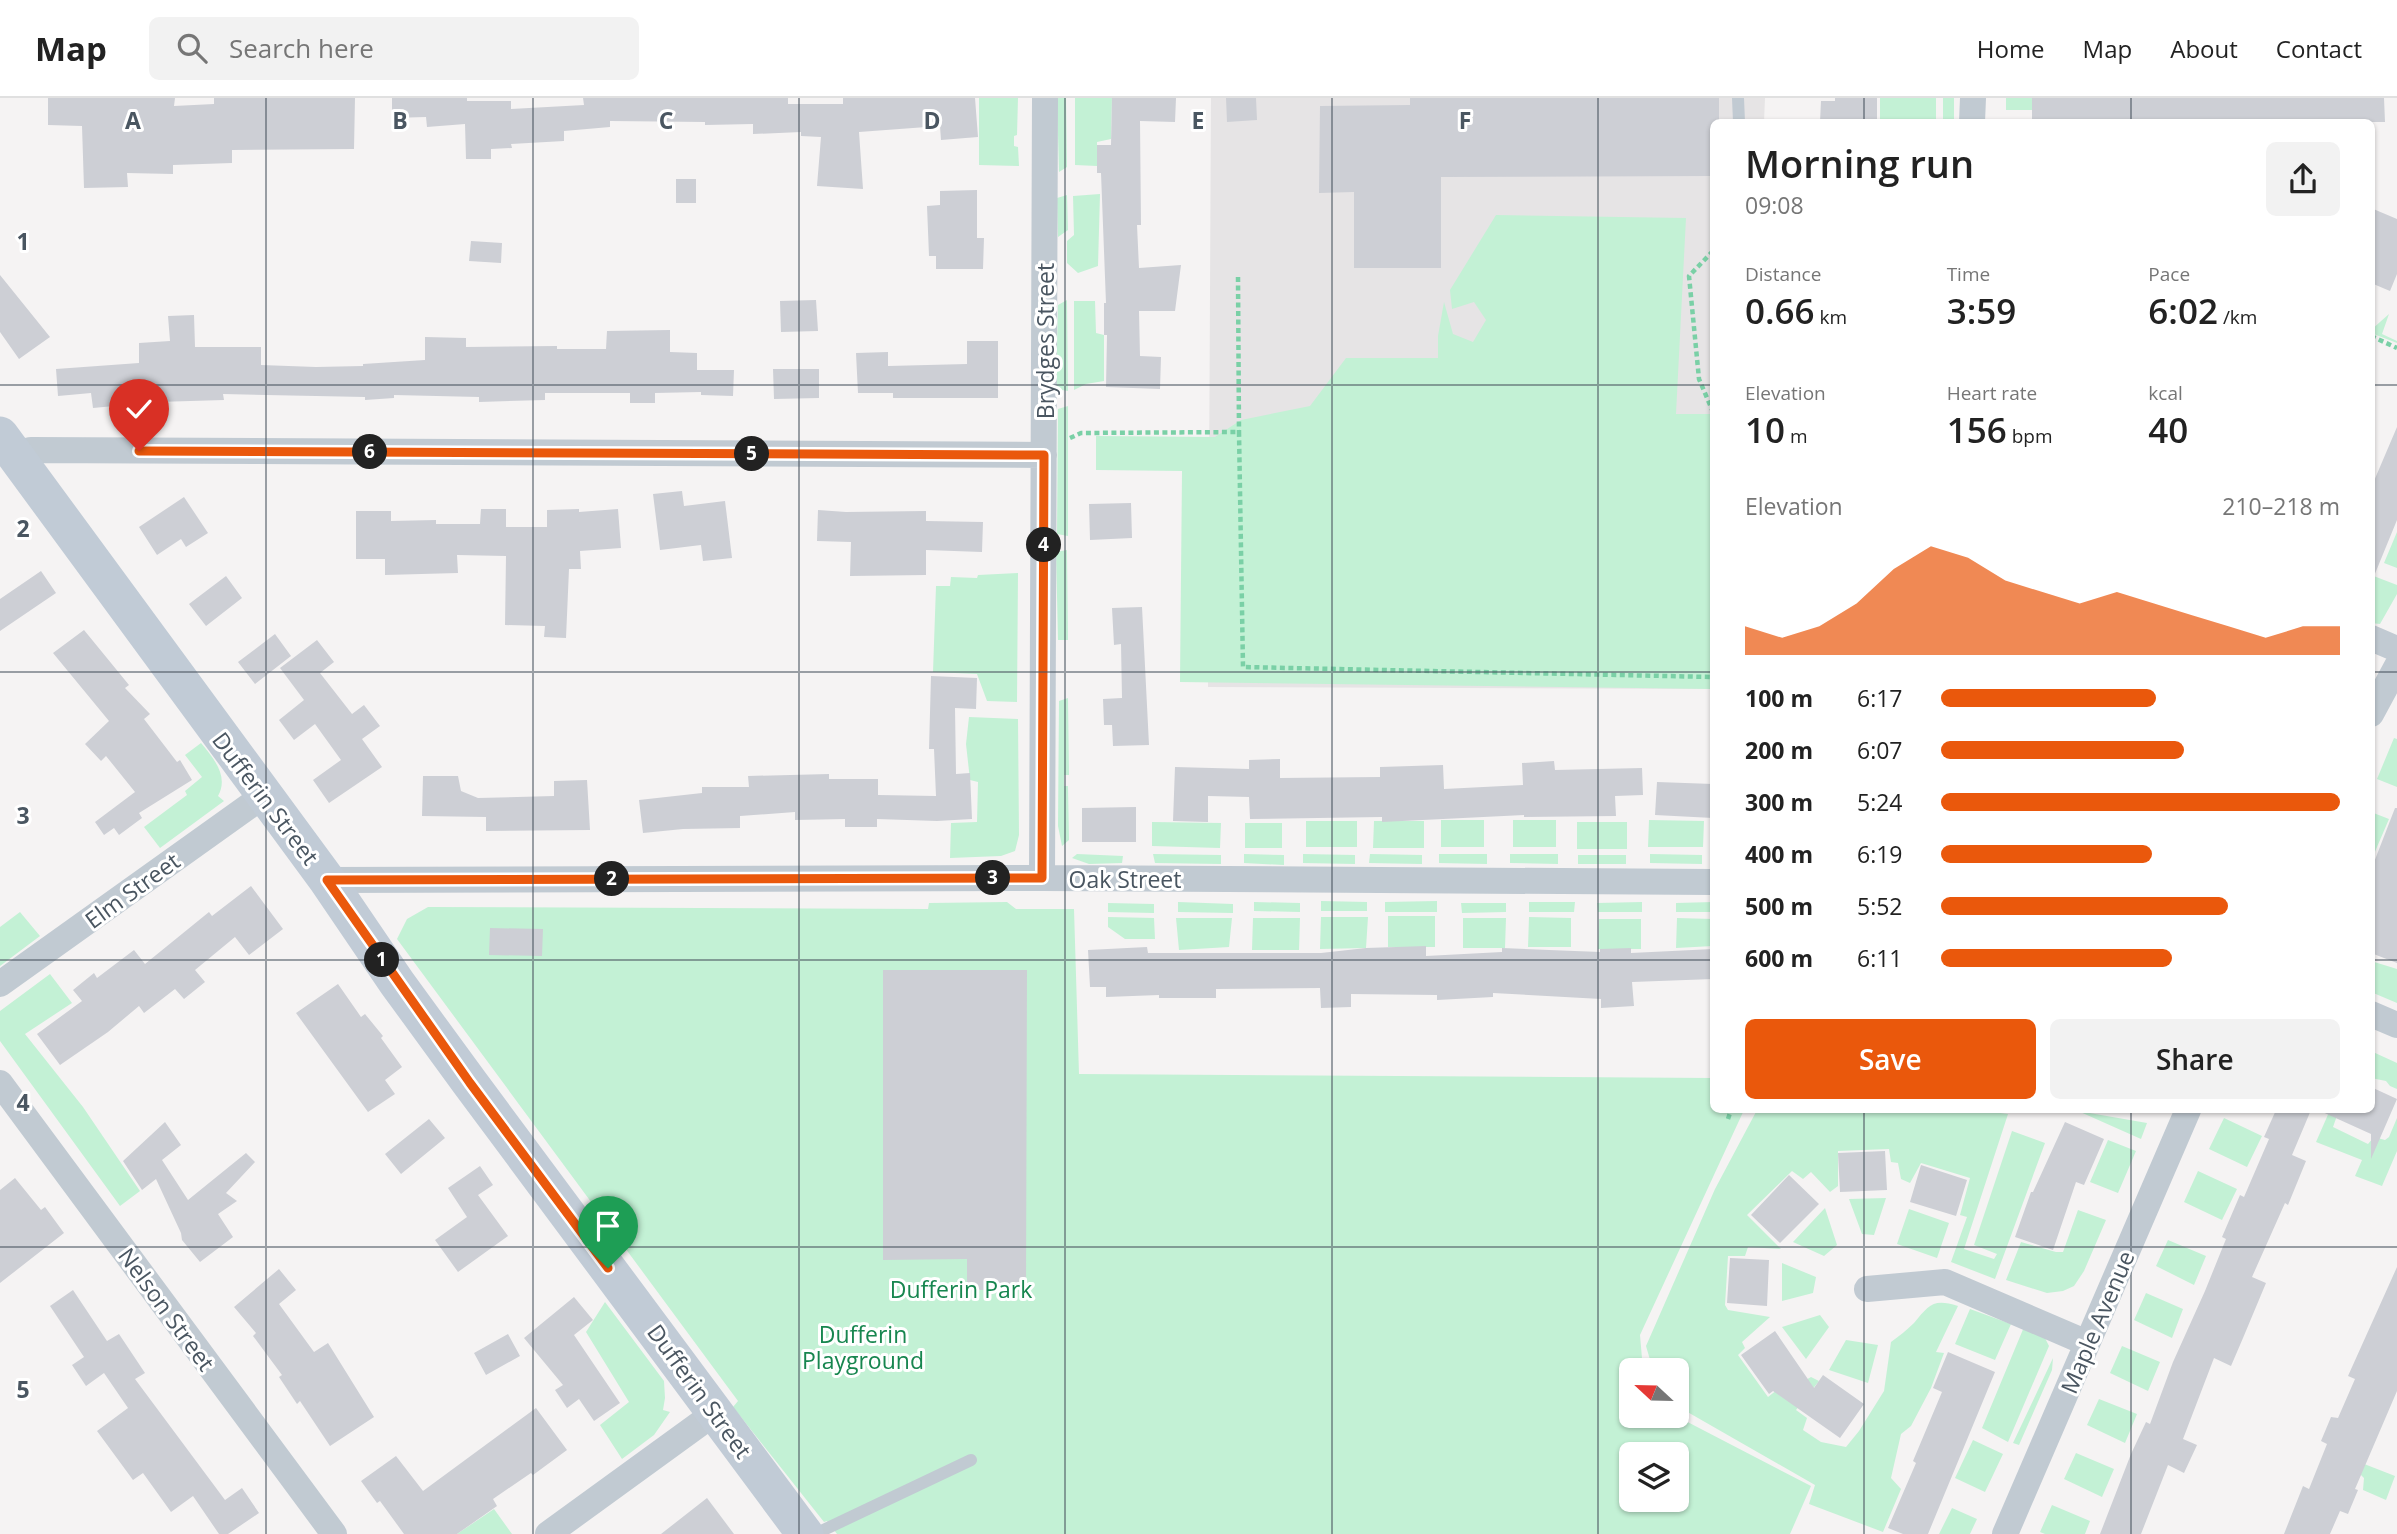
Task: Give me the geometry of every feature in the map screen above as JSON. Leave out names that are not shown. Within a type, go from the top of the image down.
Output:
[{"type":"street","name":"Brydges Street","points":[[1042,878],[1045,98]]},
{"type":"street","points":[[1972,119],[1973,98]]},
{"type":"street","points":[[7,444],[44,450],[1044,455]]},
{"type":"street","name":"Dufferin Street","points":[[7,444],[327,880],[470,1083],[805,1534]]},
{"type":"street","points":[[2375,640],[2397,649]]},
{"type":"street","points":[[2375,707],[2397,666]]},
{"type":"street","name":"Elm Street","points":[[0,984],[263,796]]},
{"type":"street","name":"Oak Street","points":[[327,880],[1042,878],[1710,882]]},
{"type":"street","points":[[2375,1016],[2397,1025]]},
{"type":"street","name":"Nelson Street","points":[[0,1083],[334,1534]]},
{"type":"street","name":"Maple Avenue","points":[[2005,1534],[2187,1113]]},
{"type":"street","points":[[1867,1289],[1945,1282],[2087,1343]]},
{"type":"street","points":[[548,1534],[716,1412]]},
{"type":"lane","points":[[1738,98],[1739,119]]},
{"type":"lane","points":[[815,1534],[971,1460]]},
{"type":"path","points":[[1710,254],[1689,276],[1699,379],[1710,405]]},
{"type":"path","points":[[1238,277],[1243,667],[1710,677]]},
{"type":"path","points":[[2375,338],[2397,348]]},
{"type":"path","points":[[1070,438],[1081,433],[1239,432]]},
{"type":"path","points":[[1728,1119],[1730,1113]]},
{"type":"shaded area","points":[[1211,98],[1765,98],[1764,119],[1710,119],[1710,689],[1208,687]]},
{"type":"green space","points":[[979,98],[1018,98],[1014,146],[1018,147],[1019,166],[979,165]]},
{"type":"green space","points":[[1057,98],[1066,98],[1067,167],[1059,172]]},
{"type":"green space","points":[[1075,98],[1112,98],[1111,139],[1097,142],[1097,166],[1075,165]]},
{"type":"green space","points":[[1880,98],[1936,98],[1936,119],[1880,119]]},
{"type":"green space","points":[[1943,98],[1954,98],[1954,119],[1943,119]]},
{"type":"green space","points":[[2006,98],[2033,98],[2032,110],[2006,110]]},
{"type":"green space","points":[[1100,194],[1098,266],[1078,273],[1067,263],[1067,241],[1074,235],[1073,196]]},
{"type":"green space","points":[[1067,195],[1068,230],[1058,237],[1057,198]]},
{"type":"green space","points":[[1496,215],[1686,218],[1676,414],[1710,414],[1710,689],[1180,682],[1182,471],[1096,470],[1096,436],[1215,437],[1241,420],[1310,406],[1346,358],[1438,358],[1438,336],[1444,302],[1453,334],[1473,342],[1486,320],[1474,302],[1452,309],[1450,290]]},
{"type":"green space","points":[[1067,300],[1068,391],[1056,389],[1058,305]]},
{"type":"green space","points":[[1074,301],[1095,301],[1096,333],[1104,335],[1104,381],[1086,384],[1074,390]]},
{"type":"green space","points":[[2389,314],[2382,334],[2397,343],[2375,335],[2375,326]]},
{"type":"green space","points":[[1068,406],[1068,536],[1057,534],[1058,409]]},
{"type":"green space","points":[[2397,532],[2397,568],[2384,563]]},
{"type":"green space","points":[[1067,550],[1068,640],[1058,640],[1056,552]]},
{"type":"green space","points":[[1018,573],[1017,702],[987,701],[977,674],[933,672],[936,586],[950,586],[951,577],[977,578],[978,575]]},
{"type":"green space","points":[[2375,577],[2397,585],[2397,594],[2380,624],[2375,623]]},
{"type":"green space","points":[[1068,698],[1069,775],[1064,775],[1064,786],[1068,786],[1069,840],[1062,846],[1058,826],[1059,701]]},
{"type":"green space","points":[[969,717],[1018,719],[1019,835],[1015,851],[1001,856],[950,858],[951,823],[977,822],[978,782],[970,780],[966,744]]},
{"type":"green space","points":[[2394,738],[2397,739],[2397,787],[2377,779]]},
{"type":"green space","points":[[201,743],[211,755],[221,775],[218,796],[224,801],[160,848],[144,827],[187,795],[185,791],[202,777],[185,755]]},
{"type":"green space","points":[[2375,814],[2389,819],[2375,852]]},
{"type":"green space","points":[[1441,820],[1484,820],[1484,847],[1441,847]]},
{"type":"green space","points":[[1513,820],[1556,820],[1556,847],[1513,847]]},
{"type":"green space","points":[[1649,820],[1704,821],[1703,847],[1648,847]]},
{"type":"green space","points":[[1306,821],[1357,821],[1357,847],[1306,847]]},
{"type":"green space","points":[[1374,821],[1424,821],[1424,848],[1373,848]]},
{"type":"green space","points":[[1152,822],[1221,823],[1220,848],[1152,846]]},
{"type":"green space","points":[[1577,822],[1627,822],[1627,849],[1577,849]]},
{"type":"green space","points":[[1245,823],[1282,823],[1282,848],[1245,848]]},
{"type":"green space","points":[[1077,854],[1123,856],[1122,863],[1089,864],[1072,858]]},
{"type":"green space","points":[[1153,854],[1221,855],[1221,864],[1155,863]]},
{"type":"green space","points":[[1244,854],[1284,855],[1284,865],[1244,863]]},
{"type":"green space","points":[[1303,854],[1355,855],[1355,864],[1303,863]]},
{"type":"green space","points":[[1370,854],[1422,855],[1422,864],[1369,863]]},
{"type":"green space","points":[[1439,854],[1487,854],[1487,864],[1439,863]]},
{"type":"green space","points":[[1510,854],[1558,854],[1558,864],[1510,863]]},
{"type":"green space","points":[[1650,854],[1702,855],[1702,864],[1650,863]]},
{"type":"green space","points":[[1578,855],[1626,855],[1626,864],[1578,864]]},
{"type":"green space","points":[[1321,901],[1367,902],[1367,911],[1321,911]]},
{"type":"green space","points":[[1437,901],[1437,912],[1385,912],[1385,902]]},
{"type":"green space","name":"Dufferin Park","points":[[1007,902],[1016,909],[1074,909],[1079,1074],[1710,1078],[1710,1113],[1743,1113],[1640,1335],[1642,1358],[1619,1358],[1619,1428],[1689,1428],[1689,1423],[1811,1486],[1790,1534],[837,1534],[827,1521],[824,1522],[733,1407],[738,1401],[397,939],[407,919],[428,907],[928,909],[929,903]]},
{"type":"green space","points":[[1178,902],[1233,904],[1233,913],[1178,912]]},
{"type":"green space","points":[[1254,902],[1300,903],[1300,912],[1254,911]]},
{"type":"green space","points":[[1529,902],[1575,902],[1574,912],[1529,912]]},
{"type":"green space","points":[[1642,902],[1642,912],[1598,912],[1597,903]]},
{"type":"green space","points":[[1710,902],[1710,912],[1676,912],[1676,903]]},
{"type":"green space","points":[[1108,903],[1154,904],[1154,913],[1108,912]]},
{"type":"green space","points":[[1461,903],[1506,903],[1506,912],[1462,913]]},
{"type":"green space","points":[[20,912],[40,936],[0,966],[0,927]]},
{"type":"green space","points":[[1388,916],[1435,916],[1435,947],[1388,947]]},
{"type":"green space","points":[[1108,917],[1154,918],[1155,939],[1125,939],[1108,927]]},
{"type":"green space","points":[[1321,917],[1368,917],[1366,948],[1320,949]]},
{"type":"green space","points":[[1529,917],[1571,918],[1571,947],[1528,947]]},
{"type":"green space","points":[[1176,918],[1232,918],[1229,947],[1179,950]]},
{"type":"green space","points":[[1253,918],[1300,918],[1299,950],[1252,950]]},
{"type":"green space","points":[[1463,918],[1506,918],[1505,948],[1463,948]]},
{"type":"green space","points":[[1677,918],[1710,919],[1710,946],[1676,948]]},
{"type":"green space","points":[[1599,919],[1641,919],[1641,949],[1598,949]]},
{"type":"green space","points":[[2375,962],[2397,969],[2397,1003],[2375,994]]},
{"type":"green space","points":[[50,974],[72,1003],[25,1034],[83,1107],[140,1191],[120,1206],[0,1041],[0,1011]]},
{"type":"green space","points":[[2375,1053],[2397,1063],[2397,1089],[2386,1081],[2375,1079]]},
{"type":"green space","points":[[1755,1113],[2008,1114],[1964,1249],[1994,1259],[1997,1254],[1974,1245],[2012,1131],[2045,1143],[1995,1279],[1951,1262],[1967,1217],[1960,1215],[1970,1178],[1921,1163],[1910,1183],[1901,1179],[1898,1163],[1891,1162],[1889,1149],[1838,1151],[1838,1186],[1830,1192],[1811,1172],[1803,1179],[1792,1171],[1747,1215],[1781,1249],[1748,1247],[1745,1256],[1728,1256],[1725,1305],[1728,1310],[1770,1317],[1742,1342],[1745,1348],[1738,1355],[1768,1397],[1782,1386],[1788,1390],[1811,1377],[1819,1381],[1796,1410],[1807,1418],[1803,1430],[1821,1442],[1846,1447],[1859,1431],[1884,1391],[1891,1342],[1932,1305],[1943,1303],[1958,1306],[1936,1352],[1944,1353],[1931,1388],[1911,1426],[1901,1434],[1891,1478],[1901,1489],[1883,1532],[1809,1504],[1815,1485],[1689,1413],[1689,1358],[1650,1358],[1646,1346],[1715,1189]]},
{"type":"green space","points":[[2082,1113],[2147,1123],[2141,1139]]},
{"type":"green space","points":[[2329,1113],[2338,1113],[2333,1127],[2368,1144],[2374,1137],[2385,1140],[2389,1137],[2397,1118],[2397,1151],[2382,1186],[2355,1176],[2362,1160],[2316,1142]]},
{"type":"green space","points":[[2224,1118],[2262,1136],[2247,1167],[2209,1149]]},
{"type":"green space","points":[[2108,1140],[2136,1151],[2118,1193],[2090,1182]]},
{"type":"green space","points":[[2198,1171],[2237,1189],[2222,1220],[2184,1202]]},
{"type":"green space","points":[[1886,1198],[1874,1235],[1862,1234],[1849,1199]]},
{"type":"green space","points":[[1825,1208],[1837,1245],[1824,1256],[1793,1242]]},
{"type":"green space","points":[[1909,1209],[1949,1223],[1937,1258],[1897,1244]]},
{"type":"green space","points":[[2078,1210],[2106,1220],[2084,1271],[2074,1286],[2047,1293],[2006,1280],[2021,1242],[2063,1252]]},
{"type":"green space","points":[[2168,1240],[2206,1256],[2194,1285],[2156,1266]]},
{"type":"green space","points":[[1782,1263],[1816,1277],[1813,1293],[1782,1301]]},
{"type":"green space","points":[[2146,1293],[2183,1309],[2172,1338],[2134,1320]]},
{"type":"green space","points":[[605,1302],[664,1381],[663,1410],[670,1412],[654,1435],[622,1459],[600,1425],[629,1402],[586,1332]]},
{"type":"green space","points":[[1970,1309],[2011,1324],[1995,1360],[1955,1344]]},
{"type":"green space","points":[[1820,1315],[1829,1327],[1806,1359],[1782,1327]]},
{"type":"green space","points":[[2024,1327],[2044,1336],[2049,1346],[2008,1442],[1982,1428]]},
{"type":"green space","points":[[1846,1340],[1878,1345],[1868,1383],[1829,1370]]},
{"type":"green space","points":[[2122,1346],[2160,1362],[2148,1391],[2110,1373]]},
{"type":"green space","points":[[2053,1358],[2052,1370],[2019,1445],[2013,1443]]},
{"type":"green space","points":[[2099,1399],[2137,1414],[2125,1443],[2087,1425]]},
{"type":"green space","points":[[1973,1440],[2003,1454],[1985,1492],[1955,1478]]},
{"type":"green space","points":[[2076,1453],[2114,1469],[2102,1497],[2064,1479]]},
{"type":"green space","points":[[2354,1460],[2395,1476],[2386,1500],[2363,1490],[2364,1478],[2350,1464]]},
{"type":"green space","points":[[2052,1505],[2090,1521],[2085,1534],[2040,1532]]},
{"type":"green space","points":[[1952,1508],[1977,1519],[1970,1534],[1939,1534]]},
{"type":"green space","points":[[494,1509],[512,1534],[457,1534]]},
{"type":"building","points":[[48,98],[175,98],[174,106],[214,104],[214,98],[355,98],[354,149],[232,150],[232,163],[173,165],[173,174],[127,173],[128,187],[84,188],[82,126],[48,125]]},
{"type":"building","points":[[392,98],[511,101],[511,109],[584,105],[583,98],[788,98],[788,104],[843,104],[843,98],[975,98],[978,137],[941,140],[940,126],[859,132],[863,189],[817,186],[821,137],[801,136],[801,132],[753,134],[753,124],[610,121],[610,127],[564,131],[564,141],[511,144],[512,148],[491,149],[491,159],[466,159],[465,124],[427,127],[426,117],[392,118]]},
{"type":"building","points":[[1112,98],[1176,98],[1175,122],[1140,121],[1141,225],[1137,225],[1139,268],[1181,265],[1175,311],[1139,311],[1140,356],[1161,357],[1160,389],[1106,387],[1106,303],[1101,173],[1097,173],[1097,145],[1111,145]]},
{"type":"building","points":[[1226,98],[1256,98],[1257,120],[1227,122]]},
{"type":"building","points":[[1410,98],[1719,98],[1719,119],[1710,119],[1710,176],[1441,177],[1441,268],[1354,268],[1354,192],[1319,193],[1320,106],[1410,105]]},
{"type":"building","points":[[1835,98],[1877,98],[1877,119],[1820,119],[1821,101],[1835,101]]},
{"type":"building","points":[[2032,98],[2384,98],[2385,122],[2375,122],[2375,119],[2032,119]]},
{"type":"building","points":[[676,179],[696,179],[696,203],[676,203]]},
{"type":"building","points":[[977,190],[977,238],[984,238],[983,269],[936,269],[936,256],[929,256],[927,206],[940,205],[940,191]]},
{"type":"building","points":[[2375,210],[2397,219],[2397,274],[2390,291],[2375,285]]},
{"type":"building","points":[[471,241],[502,243],[501,263],[469,261]]},
{"type":"building","points":[[0,275],[50,337],[19,359],[0,332]]},
{"type":"building","points":[[816,300],[818,331],[781,332],[780,301]]},
{"type":"building","points":[[194,315],[195,347],[261,347],[261,365],[316,367],[425,360],[425,337],[466,338],[466,347],[557,346],[557,349],[606,349],[607,331],[670,330],[670,352],[697,353],[697,370],[734,370],[733,396],[701,395],[701,392],[655,393],[655,403],[630,403],[630,393],[545,393],[545,400],[479,402],[479,397],[394,395],[394,398],[365,400],[365,397],[223,394],[224,400],[124,403],[125,405],[93,408],[91,393],[58,396],[56,369],[139,363],[139,343],[170,341],[168,316]]},
{"type":"building","points":[[967,341],[998,341],[998,398],[893,398],[893,393],[858,393],[856,353],[888,352],[888,366],[967,364]]},
{"type":"building","points":[[773,369],[819,369],[819,398],[774,399]]},
{"type":"building","points":[[2397,427],[2397,520],[2375,574],[2375,479]]},
{"type":"building","points":[[682,491],[684,506],[725,501],[732,558],[703,561],[701,545],[660,550],[653,494]]},
{"type":"building","points":[[184,497],[208,533],[186,547],[181,539],[157,555],[139,527]]},
{"type":"building","points":[[1131,503],[1132,538],[1090,540],[1089,504]]},
{"type":"building","points":[[481,509],[506,509],[506,527],[547,527],[547,510],[579,509],[579,512],[618,509],[621,548],[580,551],[581,569],[569,569],[566,638],[544,637],[545,626],[505,625],[506,556],[457,555],[458,573],[385,575],[385,559],[356,559],[356,511],[391,511],[391,521],[436,520],[436,524],[480,524]]},
{"type":"building","points":[[818,510],[926,511],[926,521],[983,522],[982,552],[926,550],[926,575],[850,576],[851,542],[817,541]]},
{"type":"building","points":[[41,571],[56,593],[0,631],[0,599]]},
{"type":"building","points":[[226,576],[242,598],[206,626],[189,604]]},
{"type":"building","points":[[1142,607],[1149,745],[1113,746],[1112,725],[1104,725],[1103,699],[1122,698],[1121,644],[1114,645],[1112,608]]},
{"type":"building","points":[[84,630],[129,685],[125,688],[150,714],[144,719],[177,762],[180,760],[192,780],[139,813],[142,818],[119,835],[114,828],[104,835],[95,822],[135,792],[106,756],[101,761],[85,744],[109,721],[53,653]]},
{"type":"building","points":[[275,634],[291,656],[255,684],[238,662]]},
{"type":"building","points":[[317,640],[334,662],[320,673],[352,714],[364,705],[380,726],[362,739],[382,767],[329,803],[313,780],[341,760],[315,724],[294,740],[279,720],[304,700],[280,668]]},
{"type":"building","points":[[931,676],[977,678],[976,709],[955,708],[956,774],[970,773],[972,819],[877,819],[877,827],[845,827],[845,819],[795,820],[795,812],[740,816],[740,828],[643,833],[639,800],[702,793],[702,787],[749,787],[748,776],[829,774],[829,779],[878,779],[878,795],[936,796],[934,749],[929,749]]},
{"type":"building","points":[[1280,759],[1280,778],[1380,777],[1380,767],[1443,765],[1444,789],[1523,785],[1522,763],[1554,761],[1555,770],[1642,768],[1643,795],[1615,796],[1616,816],[1524,815],[1382,822],[1382,817],[1250,819],[1249,797],[1208,796],[1208,822],[1173,821],[1175,767],[1249,769],[1249,760]]},
{"type":"building","points":[[423,776],[458,776],[461,791],[478,798],[554,796],[554,781],[587,780],[590,830],[486,831],[486,817],[422,816]]},
{"type":"building","points":[[1657,782],[1710,784],[1710,818],[1655,815]]},
{"type":"building","points":[[1136,807],[1136,842],[1082,842],[1082,808]]},
{"type":"building","points":[[2397,808],[2397,963],[2375,955],[2375,860]]},
{"type":"building","points":[[251,886],[283,929],[249,955],[235,937],[195,970],[205,982],[184,999],[175,989],[144,1013],[139,1006],[108,1032],[60,1065],[37,1034],[82,1001],[73,990],[94,973],[97,978],[134,950],[145,964],[209,912],[212,916]]},
{"type":"building","points":[[490,928],[543,929],[542,956],[489,955]]},
{"type":"building","points":[[1426,946],[1426,956],[1502,952],[1502,948],[1600,952],[1600,949],[1631,948],[1631,953],[1710,949],[1710,979],[1632,982],[1634,1006],[1601,1008],[1601,999],[1493,993],[1493,997],[1437,1000],[1437,995],[1351,994],[1351,1007],[1321,1008],[1320,988],[1216,989],[1216,998],[1159,998],[1159,995],[1106,997],[1106,987],[1090,987],[1088,950],[1147,947],[1148,953],[1321,953]]},
{"type":"building","points":[[883,970],[1027,970],[1026,1290],[967,1290],[967,1259],[883,1260]]},
{"type":"building","points":[[338,984],[361,1017],[365,1014],[383,1036],[381,1038],[402,1067],[385,1080],[395,1094],[368,1112],[296,1013]]},
{"type":"building","points":[[2375,1089],[2397,1099],[2371,1159],[2371,1134],[2325,1113],[2375,1113]]},
{"type":"building","points":[[2275,1113],[2310,1113],[2292,1155],[2306,1161],[2288,1205],[2285,1203],[2252,1277],[2266,1283],[2231,1366],[2214,1358],[2183,1439],[2197,1445],[2184,1473],[2168,1465],[2141,1534],[2100,1534],[2131,1454],[2146,1422],[2150,1424],[2173,1362],[2205,1291],[2226,1239],[2222,1237],[2240,1195],[2244,1197],[2269,1139],[2264,1137]]},
{"type":"building","points":[[429,1119],[445,1138],[401,1174],[385,1154]]},
{"type":"building","points":[[165,1122],[181,1145],[162,1160],[188,1200],[246,1153],[255,1162],[226,1193],[237,1201],[218,1214],[233,1237],[200,1262],[182,1240],[156,1179],[142,1190],[123,1161]]},
{"type":"building","points":[[2065,1122],[2104,1139],[2084,1185],[2076,1182],[2053,1250],[2015,1237],[2031,1192]]},
{"type":"building","points":[[1885,1151],[1887,1190],[1840,1192],[1838,1153]]},
{"type":"building","points":[[1921,1165],[1967,1180],[1956,1216],[1910,1202]]},
{"type":"building","points":[[480,1166],[493,1185],[478,1195],[508,1236],[458,1272],[435,1240],[467,1217],[448,1188]]},
{"type":"building","points":[[1789,1175],[1819,1204],[1780,1243],[1751,1215]]},
{"type":"building","points":[[15,1178],[41,1210],[45,1207],[64,1233],[0,1283],[0,1190]]},
{"type":"building","points":[[1730,1258],[1769,1260],[1767,1306],[1727,1303]]},
{"type":"building","points":[[2397,1267],[2397,1391],[2355,1489],[2358,1490],[2348,1514],[2340,1511],[2330,1534],[2284,1534],[2303,1486],[2309,1489],[2327,1444],[2321,1441],[2331,1417],[2338,1418],[2355,1379],[2348,1376]]},
{"type":"building","points":[[279,1269],[296,1290],[279,1304],[314,1352],[328,1343],[374,1417],[330,1446],[300,1401],[297,1404],[279,1377],[282,1375],[253,1336],[256,1333],[234,1307]]},
{"type":"building","points":[[73,1290],[107,1341],[119,1334],[145,1373],[135,1379],[225,1500],[242,1488],[259,1513],[228,1534],[219,1534],[193,1496],[171,1512],[143,1473],[133,1480],[97,1431],[128,1408],[104,1373],[86,1386],[72,1365],[84,1357],[50,1306]]},
{"type":"building","points":[[574,1297],[593,1320],[574,1335],[620,1403],[594,1421],[579,1399],[567,1408],[555,1390],[563,1385],[524,1338]]},
{"type":"building","points":[[1775,1331],[1814,1388],[1823,1375],[1864,1404],[1840,1438],[1773,1391],[1769,1394],[1741,1355]]},
{"type":"building","points":[[508,1334],[520,1356],[486,1375],[474,1353]]},
{"type":"building","points":[[1948,1352],[1995,1372],[1928,1534],[1903,1534],[1888,1528],[1942,1392],[1933,1388]]},
{"type":"building","points":[[536,1408],[567,1450],[493,1499],[497,1506],[457,1534],[404,1534],[380,1501],[377,1503],[361,1481],[396,1456],[423,1491]]},
{"type":"building","points":[[707,1498],[734,1534],[661,1534]]},
{"type":"route","points":[[139,451],[1044,455],[1042,878],[327,880],[397,983],[608,1268]]},
{"type":"park label","name":"Dufferin Playground","points":[[863,1347]]}]
